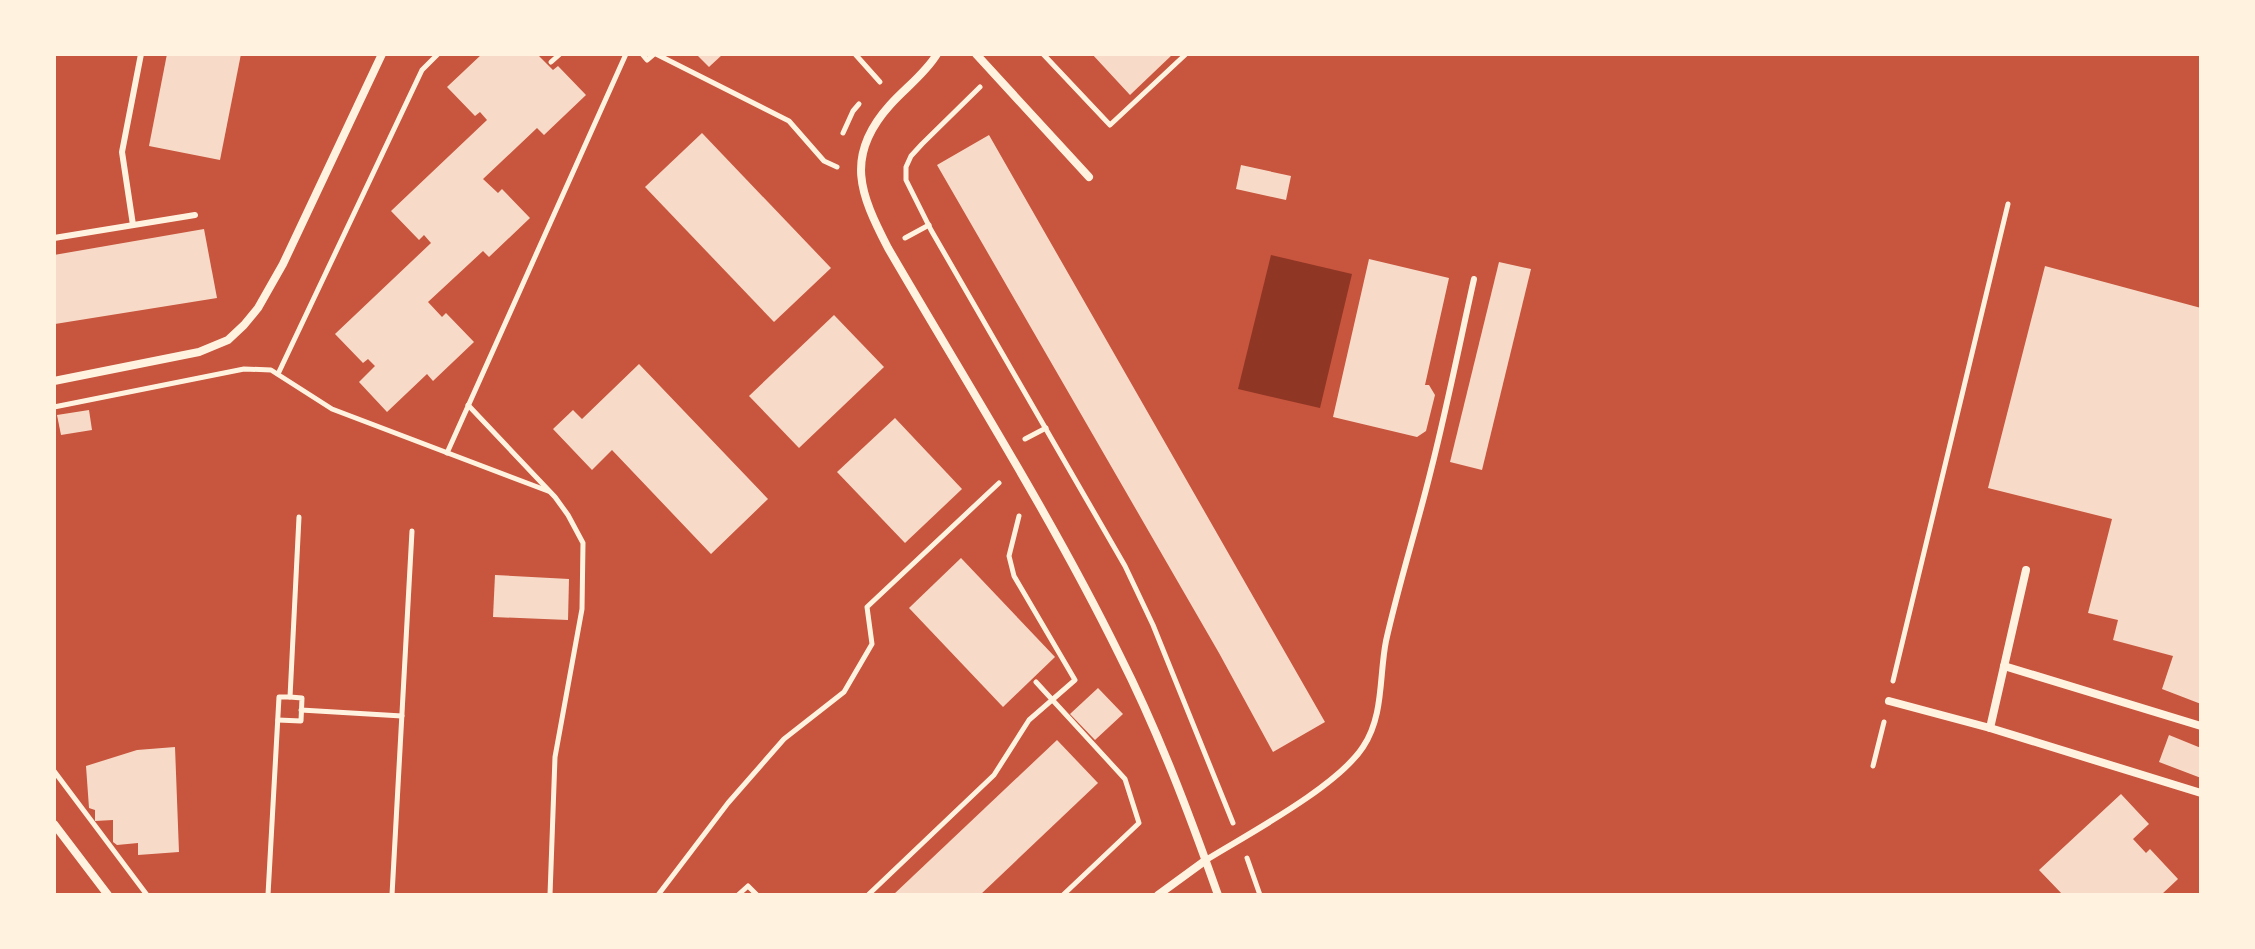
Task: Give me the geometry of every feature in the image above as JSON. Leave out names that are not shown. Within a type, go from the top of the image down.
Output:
[{"type":"street","points":[[54,381],[199,352],[228,340],[244,325],[258,308],[283,264],[382,54]]},
{"type":"street","points":[[937,54],[890,105],[873,129],[862,160],[861,187],[865,202],[1105,625],[1157,737],[1218,895]]},
{"type":"street","points":[[976,54],[1089,177]]},
{"type":"street","points":[[1990,728],[2026,570]]},
{"type":"street","points":[[2004,666],[2201,726]]},
{"type":"street","points":[[1889,701],[1990,728],[2201,793]]},
{"type":"street","points":[[54,824],[108,895]]},
{"type":"street","points":[[1158,895],[1206,860]]},
{"type":"lane","points":[[133,225],[122,152],[141,54]]},
{"type":"lane","points":[[54,238],[195,215]]},
{"type":"lane","points":[[1206,860],[1278,816],[1337,774],[1355,758],[1373,729],[1386,640],[1432,467],[1474,279]]},
{"type":"path","points":[[278,374],[422,70],[438,54]]},
{"type":"path","points":[[551,62],[560,54]]},
{"type":"path","points":[[447,453],[626,54]]},
{"type":"path","points":[[642,54],[647,60],[655,54],[789,121],[824,161],[837,167]]},
{"type":"path","points":[[1043,54],[1110,125],[1186,54]]},
{"type":"path","points":[[995,73],[911,156],[906,180],[1125,566],[1148,613],[1260,895]]},
{"type":"path","points":[[1873,766],[2008,204]]},
{"type":"path","points":[[904,239],[929,225]]},
{"type":"path","points":[[54,407],[244,369],[271,370],[332,409],[549,491]]},
{"type":"path","points":[[468,405],[549,491],[568,515],[583,543],[582,609],[555,757],[550,895]]},
{"type":"path","points":[[1021,442],[1046,428]]},
{"type":"path","points":[[658,895],[728,803],[784,739],[844,692],[872,644],[867,607],[999,483]]},
{"type":"path","points":[[290,697],[299,517]]},
{"type":"path","points":[[392,895],[412,531]]},
{"type":"path","points":[[868,895],[994,775],[1029,720],[1075,680]]},
{"type":"path","points":[[1036,682],[1125,779],[1139,823],[1063,895]]},
{"type":"path","points":[[268,895],[279,697],[302,698],[301,721],[278,720]]},
{"type":"path","points":[[301,710],[402,716]]},
{"type":"path","points":[[54,771],[147,895]]},
{"type":"path","points":[[738,895],[748,886],[757,895]]},
{"type":"shaded area","points":[[1271,255],[1352,274],[1320,408],[1238,389]]},
{"type":"building","points":[[167,54],[241,54],[220,160],[149,146]]},
{"type":"building","points":[[482,54],[541,54],[539,56],[553,70],[558,66],[586,95],[544,135],[537,128],[483,179],[498,193],[502,189],[530,218],[489,257],[483,251],[428,302],[442,317],[446,313],[474,342],[433,381],[427,374],[387,412],[359,382],[375,366],[368,359],[363,363],[335,334],[431,243],[424,235],[419,240],[391,211],[487,120],[480,112],[475,116],[447,87]]},
{"type":"building","points":[[696,54],[723,54],[709,67]]},
{"type":"building","points":[[1092,54],[1173,54],[1130,95]]},
{"type":"building","points":[[702,133],[831,268],[774,322],[645,187]]},
{"type":"building","points":[[989,135],[1325,722],[1273,752],[937,165]]},
{"type":"building","points":[[1241,165],[1291,176],[1286,200],[1236,189]]},
{"type":"building","points":[[204,229],[217,298],[55,324],[54,255]]},
{"type":"building","points":[[1369,259],[1449,278],[1425,385],[1429,385],[1435,395],[1426,431],[1417,437],[1333,417]]},
{"type":"building","points":[[1499,262],[1531,269],[1482,470],[1450,462]]},
{"type":"building","points":[[2045,266],[2201,308],[2201,704],[2162,689],[2173,656],[2113,640],[2118,620],[2088,613],[2112,519],[1988,488]]},
{"type":"building","points":[[834,315],[884,367],[799,448],[749,396]]},
{"type":"building","points":[[639,364],[768,499],[711,554],[612,450],[592,470],[553,429],[573,410],[582,419]]},
{"type":"building","points":[[89,410],[92,430],[61,435],[57,415]]},
{"type":"building","points":[[895,418],[962,489],[905,543],[837,472]]},
{"type":"building","points":[[961,558],[1055,657],[1003,707],[909,608]]},
{"type":"building","points":[[495,575],[569,579],[568,620],[493,617]]},
{"type":"building","points":[[1098,688],[1123,714],[1095,740],[1070,714]]},
{"type":"building","points":[[2169,735],[2201,748],[2201,778],[2159,762]]},
{"type":"building","points":[[1057,740],[1098,783],[980,895],[893,895]]},
{"type":"building","points":[[175,747],[179,852],[138,855],[138,843],[117,845],[113,842],[113,820],[95,821],[95,810],[89,808],[86,766],[137,750]]},
{"type":"building","points":[[2121,794],[2149,824],[2133,839],[2146,853],[2150,849],[2178,879],[2161,895],[2063,895],[2039,870]]}]
